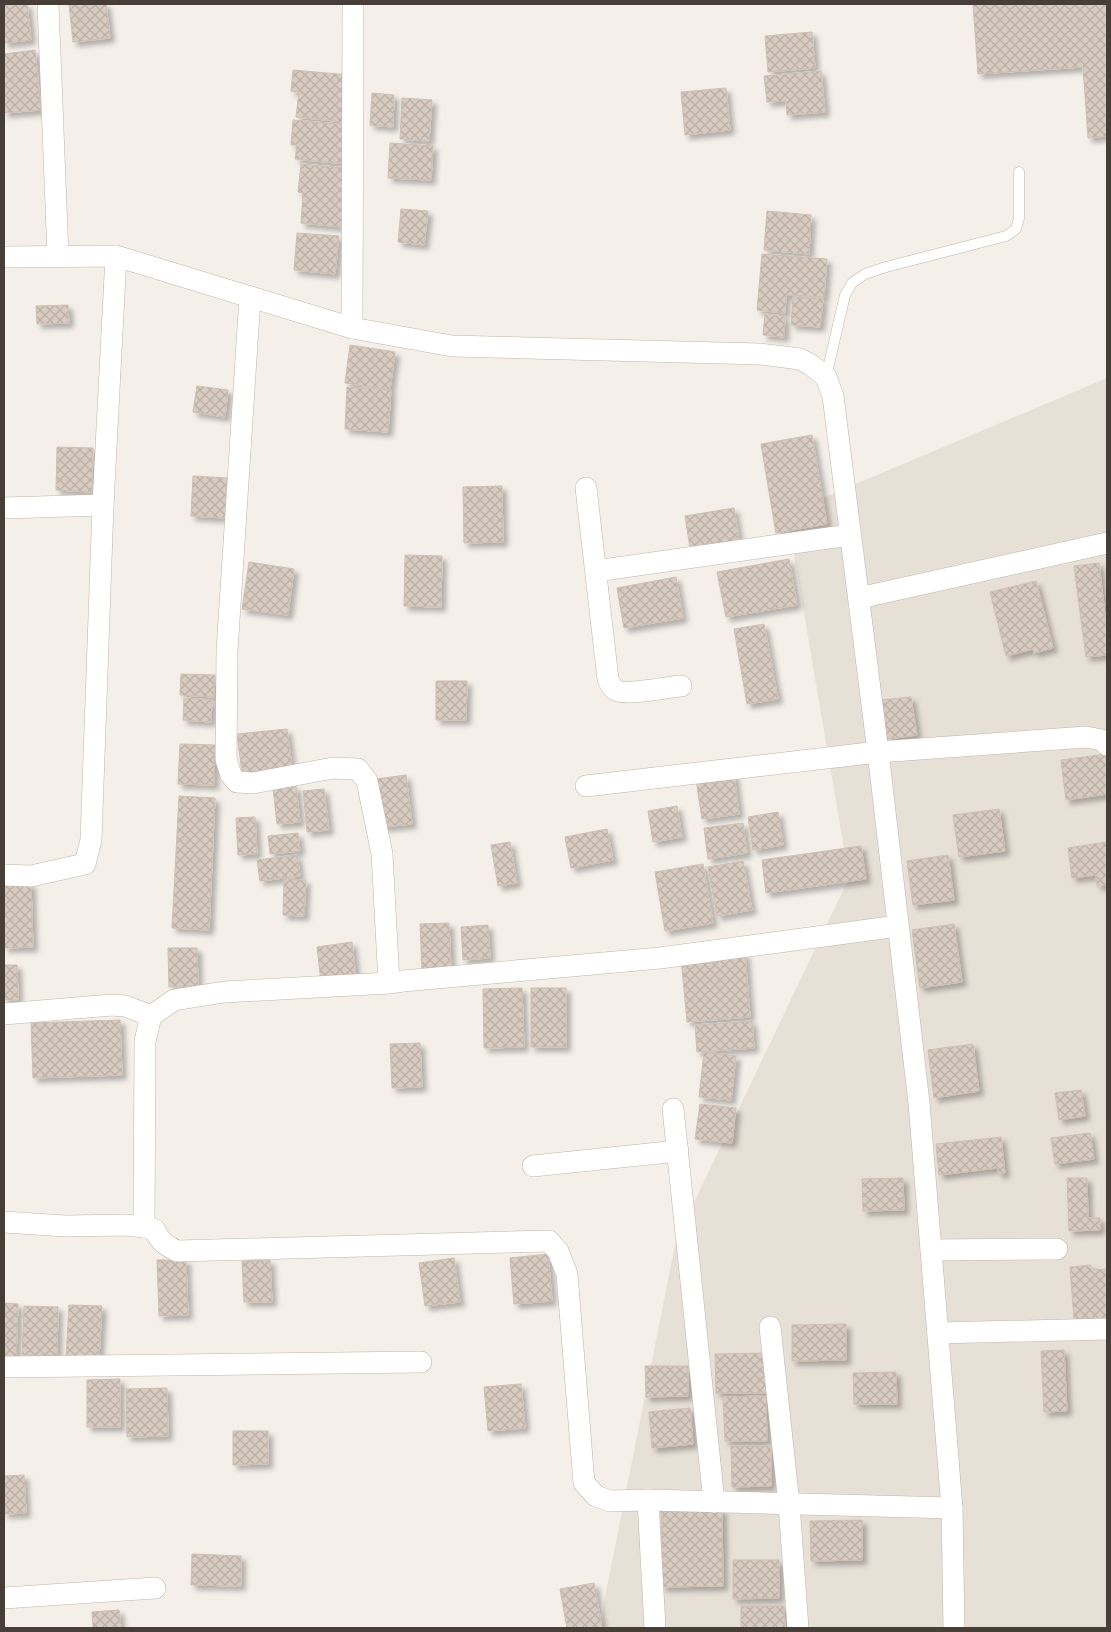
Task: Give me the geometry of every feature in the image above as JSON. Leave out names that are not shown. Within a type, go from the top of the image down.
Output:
[{"type":"street","points":[[48,4],[58,256]]},
{"type":"street","points":[[352,328],[353,4]]},
{"type":"street","points":[[4,256],[116,256],[352,328],[452,346],[760,354],[800,359],[826,377],[833,396],[920,1103],[952,1508],[954,1628]]},
{"type":"street","points":[[4,875],[31,876],[85,864],[91,840],[103,505],[116,256]]},
{"type":"street","points":[[250,297],[227,652],[226,758],[231,775],[238,782],[253,783],[333,768],[358,769],[367,781],[382,854],[389,983]]},
{"type":"street","points":[[586,488],[603,641],[610,684],[614,689],[624,692],[681,686]]},
{"type":"street","points":[[4,508],[103,505]]},
{"type":"street","points":[[596,571],[850,535]]},
{"type":"street","points":[[859,598],[1107,543]]},
{"type":"street","points":[[586,786],[878,752],[1086,737],[1102,740],[1107,745]]},
{"type":"street","points":[[144,1227],[145,1041],[151,1016],[174,1000],[224,992],[389,983],[403,980],[660,958],[898,926]]},
{"type":"street","points":[[4,1014],[125,1006],[151,1016]]},
{"type":"street","points":[[673,1109],[714,1502]]},
{"type":"street","points":[[533,1166],[678,1151]]},
{"type":"street","points":[[4,1222],[65,1226],[127,1225],[144,1227],[155,1230],[159,1240],[177,1251],[549,1242],[558,1251],[567,1274],[584,1483],[596,1496],[610,1501],[648,1500],[952,1508]]},
{"type":"street","points":[[931,1250],[1057,1249]]},
{"type":"street","points":[[770,1327],[789,1504],[798,1628]]},
{"type":"street","points":[[938,1333],[1107,1329]]},
{"type":"street","points":[[4,1367],[421,1362]]},
{"type":"street","points":[[648,1500],[655,1628]]},
{"type":"street","points":[[4,1598],[155,1588]]},
{"type":"lane","points":[[826,377],[845,295],[852,283],[865,274],[886,267],[1006,236],[1016,229],[1019,218],[1019,172]]},
{"type":"shaded area","points":[[1107,378],[1107,1628],[602,1628],[604,1602],[676,1240],[849,878],[787,513]]},
{"type":"building","points":[[4,4],[27,4],[31,40],[4,43]]},
{"type":"building","points":[[69,4],[106,4],[110,38],[73,42]]},
{"type":"building","points":[[973,4],[1107,4],[1107,136],[1088,138],[1083,67],[978,74]]},
{"type":"building","points":[[812,32],[815,68],[768,72],[765,36]]},
{"type":"building","points":[[35,50],[41,110],[4,113],[4,54]]},
{"type":"building","points":[[293,70],[349,75],[345,122],[296,117],[299,92],[291,91]]},
{"type":"building","points":[[821,71],[825,112],[787,115],[786,101],[767,102],[764,76]]},
{"type":"building","points":[[726,88],[730,130],[685,135],[681,92]]},
{"type":"building","points":[[372,93],[394,95],[393,127],[370,125]]},
{"type":"building","points":[[402,98],[432,100],[429,141],[400,139]]},
{"type":"building","points":[[293,120],[350,125],[346,164],[295,159],[297,145],[291,145]]},
{"type":"building","points":[[390,143],[433,146],[431,180],[388,178]]},
{"type":"building","points":[[301,164],[348,168],[343,227],[301,223],[303,193],[298,192]]},
{"type":"building","points":[[401,209],[428,211],[424,245],[398,242]]},
{"type":"building","points":[[767,211],[811,215],[809,254],[764,250]]},
{"type":"building","points":[[297,233],[339,236],[335,274],[294,270]]},
{"type":"building","points":[[762,254],[827,259],[824,297],[786,295],[785,313],[757,310]]},
{"type":"building","points":[[793,297],[823,299],[820,327],[791,325]]},
{"type":"building","points":[[68,305],[69,323],[37,324],[36,306]]},
{"type":"building","points":[[765,314],[785,316],[784,337],[763,335]]},
{"type":"building","points":[[350,345],[395,352],[390,390],[345,383]]},
{"type":"building","points":[[197,386],[228,390],[225,417],[193,412]]},
{"type":"building","points":[[347,387],[391,390],[388,432],[345,429]]},
{"type":"building","points":[[812,435],[827,524],[776,533],[761,444]]},
{"type":"building","points":[[57,447],[93,448],[92,492],[56,490]]},
{"type":"building","points":[[193,476],[227,478],[225,518],[191,516]]},
{"type":"building","points":[[502,486],[503,542],[464,543],[463,487]]},
{"type":"building","points":[[734,508],[739,540],[690,548],[685,516]]},
{"type":"building","points":[[405,555],[442,556],[441,607],[404,606]]},
{"type":"building","points":[[789,559],[797,605],[726,617],[717,572]]},
{"type":"building","points":[[249,562],[294,569],[288,615],[242,609]]},
{"type":"building","points":[[1099,563],[1107,633],[1107,655],[1086,657],[1074,566]]},
{"type":"building","points":[[676,577],[683,618],[624,628],[617,588]]},
{"type":"building","points":[[1036,581],[1053,648],[1034,653],[1033,649],[1006,656],[990,592]]},
{"type":"building","points":[[764,624],[778,699],[747,704],[734,629]]},
{"type":"building","points":[[181,674],[215,675],[214,697],[180,695]]},
{"type":"building","points":[[436,681],[467,681],[466,720],[436,720]]},
{"type":"building","points":[[911,697],[917,735],[887,739],[882,700]]},
{"type":"building","points":[[184,698],[212,700],[211,722],[183,720]]},
{"type":"building","points":[[287,729],[292,768],[242,773],[237,734]]},
{"type":"building","points":[[180,744],[215,745],[214,785],[178,784]]},
{"type":"building","points":[[1107,754],[1107,794],[1066,800],[1061,760]]},
{"type":"building","points":[[734,774],[739,814],[702,819],[696,780]]},
{"type":"building","points":[[406,775],[412,824],[381,827],[376,779]]},
{"type":"building","points":[[296,786],[300,822],[277,824],[273,788]]},
{"type":"building","points":[[324,789],[329,830],[307,832],[303,791]]},
{"type":"building","points":[[179,796],[215,798],[209,930],[172,928]]},
{"type":"building","points":[[677,806],[682,837],[653,842],[648,811]]},
{"type":"building","points":[[999,809],[1005,851],[959,857],[953,815]]},
{"type":"building","points":[[778,812],[783,845],[753,850],[748,817]]},
{"type":"building","points":[[255,817],[257,854],[238,855],[236,818]]},
{"type":"building","points":[[743,823],[747,853],[708,859],[704,828]]},
{"type":"building","points":[[607,829],[613,860],[571,868],[565,837]]},
{"type":"building","points":[[298,833],[300,851],[270,854],[268,836]]},
{"type":"building","points":[[510,842],[517,883],[498,886],[491,845]]},
{"type":"building","points":[[1107,842],[1107,885],[1097,886],[1096,875],[1072,878],[1068,848]]},
{"type":"building","points":[[861,846],[866,879],[766,893],[762,860]]},
{"type":"building","points":[[297,855],[300,876],[260,881],[257,860]]},
{"type":"building","points":[[948,855],[954,900],[913,905],[907,861]]},
{"type":"building","points":[[743,861],[752,910],[717,916],[708,867]]},
{"type":"building","points":[[703,864],[713,923],[665,931],[655,872]]},
{"type":"building","points":[[284,879],[306,880],[304,916],[283,915]]},
{"type":"building","points":[[31,883],[33,947],[4,948],[4,884]]},
{"type":"building","points":[[449,923],[451,969],[422,970],[420,924]]},
{"type":"building","points":[[954,924],[962,982],[920,988],[912,930]]},
{"type":"building","points":[[488,925],[490,958],[463,960],[461,927]]},
{"type":"building","points":[[352,942],[356,978],[321,982],[317,947]]},
{"type":"building","points":[[168,948],[197,948],[198,986],[169,987]]},
{"type":"building","points":[[745,953],[750,1017],[687,1022],[681,958]]},
{"type":"building","points":[[4,965],[17,965],[18,1000],[4,1000]]},
{"type":"building","points":[[522,988],[524,1047],[484,1048],[483,989]]},
{"type":"building","points":[[531,988],[566,988],[566,1047],[531,1047]]},
{"type":"building","points":[[120,1020],[122,1075],[33,1078],[31,1023]]},
{"type":"building","points":[[752,1021],[754,1048],[697,1052],[695,1025]]},
{"type":"building","points":[[420,1043],[422,1087],[392,1088],[390,1044]]},
{"type":"building","points":[[973,1044],[979,1091],[934,1098],[928,1050]]},
{"type":"building","points":[[704,1052],[736,1056],[731,1100],[699,1097]]},
{"type":"building","points":[[1081,1090],[1085,1116],[1059,1120],[1055,1093]]},
{"type":"building","points":[[700,1104],[736,1108],[732,1143],[695,1139]]},
{"type":"building","points":[[1090,1133],[1094,1159],[1055,1164],[1051,1138]]},
{"type":"building","points":[[1001,1137],[1005,1173],[998,1174],[998,1168],[939,1175],[936,1144]]},
{"type":"building","points":[[903,1178],[904,1210],[863,1211],[862,1179]]},
{"type":"building","points":[[1067,1178],[1087,1178],[1088,1218],[1100,1218],[1100,1230],[1069,1231]]},
{"type":"building","points":[[548,1254],[552,1301],[514,1304],[510,1258]]},
{"type":"building","points":[[454,1258],[460,1302],[425,1306],[419,1263]]},
{"type":"building","points":[[157,1260],[186,1260],[188,1315],[159,1316]]},
{"type":"building","points":[[270,1260],[272,1302],[244,1302],[242,1261]]},
{"type":"building","points":[[1091,1265],[1091,1270],[1107,1269],[1107,1318],[1074,1320],[1070,1267]]},
{"type":"building","points":[[4,1303],[18,1304],[16,1359],[4,1358]]},
{"type":"building","points":[[69,1305],[102,1306],[99,1358],[66,1357]]},
{"type":"building","points":[[24,1306],[58,1307],[57,1356],[22,1355]]},
{"type":"building","points":[[846,1324],[846,1360],[792,1361],[792,1325]]},
{"type":"building","points":[[1064,1350],[1067,1411],[1044,1412],[1041,1351]]},
{"type":"building","points":[[768,1353],[769,1393],[716,1393],[715,1354]]},
{"type":"building","points":[[645,1366],[688,1366],[688,1396],[646,1397]]},
{"type":"building","points":[[896,1372],[897,1404],[854,1404],[853,1373]]},
{"type":"building","points":[[120,1379],[120,1427],[87,1427],[87,1380]]},
{"type":"building","points":[[521,1384],[525,1428],[488,1431],[484,1387]]},
{"type":"building","points":[[167,1388],[168,1436],[127,1437],[126,1389]]},
{"type":"building","points":[[766,1396],[767,1441],[725,1441],[723,1397]]},
{"type":"building","points":[[690,1408],[693,1444],[652,1448],[649,1412]]},
{"type":"building","points":[[233,1431],[268,1431],[268,1464],[233,1465]]},
{"type":"building","points":[[731,1446],[771,1446],[771,1486],[732,1487]]},
{"type":"building","points":[[24,1475],[26,1513],[4,1514],[4,1476]]},
{"type":"building","points":[[722,1509],[723,1586],[662,1587],[661,1510]]},
{"type":"building","points":[[862,1520],[862,1560],[811,1561],[810,1521]]},
{"type":"building","points":[[192,1554],[241,1556],[241,1586],[191,1585]]},
{"type":"building","points":[[733,1560],[779,1560],[779,1598],[733,1599]]},
{"type":"building","points":[[594,1583],[602,1628],[567,1628],[560,1589]]},
{"type":"building","points":[[741,1606],[784,1606],[785,1628],[741,1628]]},
{"type":"building","points":[[119,1610],[121,1628],[93,1628],[92,1612]]}]
